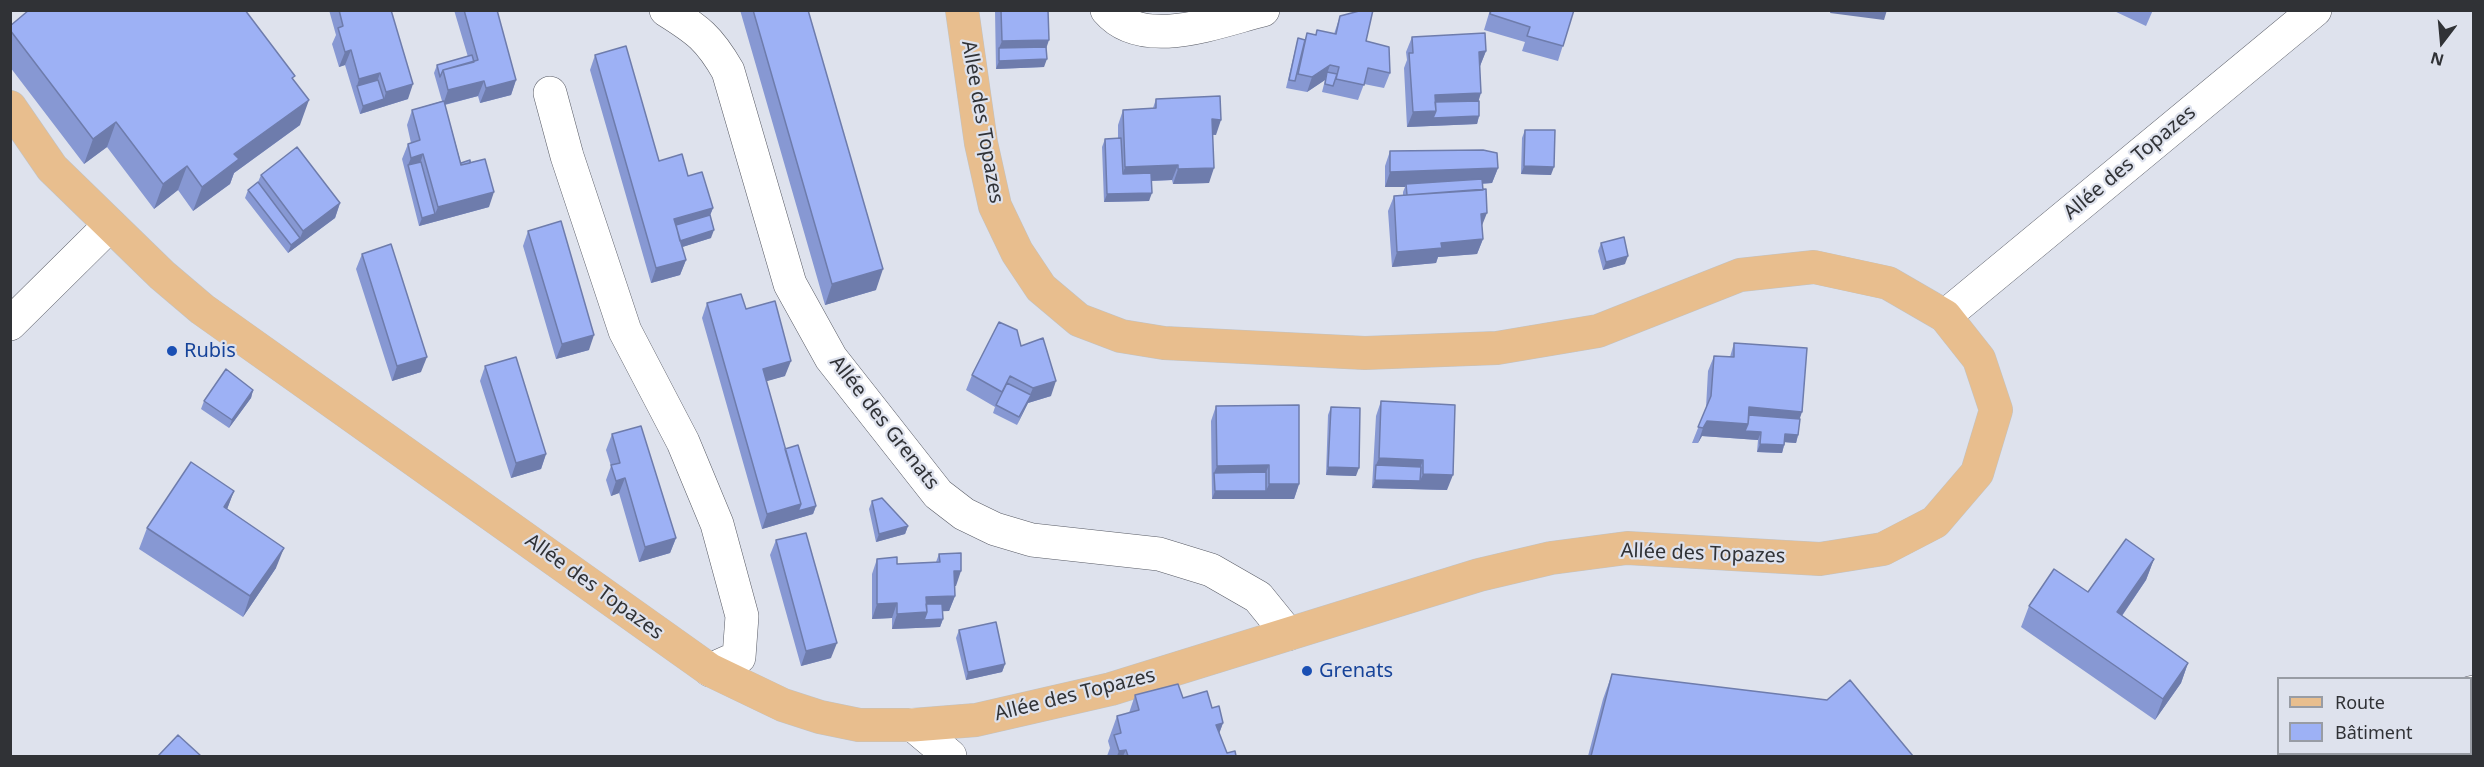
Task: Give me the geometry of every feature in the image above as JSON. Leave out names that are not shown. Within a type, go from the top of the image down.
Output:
[{"type":"main road","name":"Allée des Topazes","points":[[10,107],[52,168],[162,275],[202,309],[710,670],[758,694],[820,717],[859,725],[913,725],[976,720],[1110,689],[1479,575],[1551,558],[1627,548],[1820,559],[1883,549],[1935,522],[1977,473],[1996,410],[1979,358],[1945,316],[1888,283],[1814,267],[1740,275],[1598,331],[1497,348],[1365,353],[1164,343],[1121,336],[1079,320],[1041,288],[1017,252],[995,206],[981,143],[962,11]]},
{"type":"street","name":"Allée des Grenats","points":[[666,10],[698,30],[715,48],[728,71],[790,284],[831,358],[938,494],[964,514],[985,524],[1032,540],[1159,554],[1211,570],[1258,597],[1288,634]]},
{"type":"street","points":[[1107,10],[1125,25],[1156,32],[1186,30],[1263,10]]},
{"type":"street","name":"Allée des Topazes","points":[[1945,316],[2315,10]]},
{"type":"street","points":[[550,93],[567,156],[625,331],[683,442],[717,524],[742,616],[739,657],[710,670]]},
{"type":"street","points":[[10,324],[110,225]]},
{"type":"street","points":[[913,725],[950,756]]},
{"type":"building","points":[[29,10],[245,10],[295,76],[292,78],[309,100],[234,154],[239,159],[202,187],[187,166],[163,184],[116,122],[93,139],[10,30],[10,26]]},
{"type":"building","points":[[339,10],[391,10],[413,84],[386,92],[380,73],[359,79],[351,50],[345,52],[338,28],[343,26]]},
{"type":"building","points":[[464,10],[497,10],[516,80],[486,88],[484,81],[448,90],[443,70],[478,60]]},
{"type":"building","points":[[753,10],[808,10],[883,269],[832,284]]},
{"type":"building","points":[[1001,10],[1048,10],[1049,40],[1002,41]]},
{"type":"building","points":[[1373,10],[1366,41],[1389,47],[1390,73],[1368,68],[1364,85],[1336,79],[1339,67],[1330,65],[1312,77],[1298,74],[1307,33],[1316,35],[1317,30],[1336,34],[1340,16]]},
{"type":"building","points":[[1491,10],[1574,10],[1563,46],[1527,36],[1530,27],[1490,14]]},
{"type":"building","points":[[1485,33],[1486,51],[1479,52],[1481,93],[1435,95],[1436,111],[1413,112],[1409,53],[1413,53],[1412,37]]},
{"type":"building","points":[[1298,38],[1305,40],[1295,81],[1289,80]]},
{"type":"building","points":[[626,46],[659,161],[682,154],[688,176],[702,172],[713,208],[674,219],[686,260],[656,268],[595,55]]},
{"type":"building","points":[[1046,47],[1047,59],[999,61],[999,48]]},
{"type":"building","points":[[472,55],[474,62],[443,70],[440,77],[437,65]]},
{"type":"building","points":[[1327,72],[1337,74],[1333,86],[1325,84]]},
{"type":"building","points":[[378,80],[384,99],[363,106],[357,86]]},
{"type":"building","points":[[1220,96],[1221,120],[1212,119],[1214,168],[1178,169],[1178,165],[1125,167],[1123,110],[1156,108],[1156,99]]},
{"type":"building","points":[[444,101],[461,165],[485,159],[494,192],[438,207],[423,154],[411,158],[408,144],[420,140],[412,110]]},
{"type":"building","points":[[1479,101],[1479,116],[1433,118],[1436,111],[1435,102]]},
{"type":"building","points":[[1525,130],[1555,130],[1554,167],[1524,166]]},
{"type":"building","points":[[1121,138],[1123,174],[1151,173],[1152,193],[1107,194],[1105,139]]},
{"type":"building","points":[[297,147],[340,203],[303,231],[261,175]]},
{"type":"building","points":[[1483,150],[1497,153],[1498,168],[1390,172],[1390,151]]},
{"type":"building","points":[[421,162],[435,214],[422,218],[408,165]]},
{"type":"building","points":[[1482,179],[1483,190],[1407,195],[1406,184]]},
{"type":"building","points":[[258,182],[300,238],[291,245],[248,190]]},
{"type":"building","points":[[1486,189],[1487,213],[1481,214],[1483,239],[1441,243],[1442,248],[1397,252],[1394,196]]},
{"type":"building","points":[[710,215],[714,230],[680,241],[676,225]]},
{"type":"building","points":[[561,221],[594,335],[562,344],[528,231]]},
{"type":"building","points":[[1624,237],[1628,256],[1606,262],[1601,243]]},
{"type":"building","points":[[391,244],[427,357],[397,366],[362,254]]},
{"type":"building","points":[[741,294],[746,309],[775,301],[791,361],[763,369],[801,504],[767,514],[707,303]]},
{"type":"building","points":[[999,322],[1017,330],[1021,346],[1043,338],[1056,381],[1033,388],[1010,376],[1002,392],[972,375]]},
{"type":"building","points":[[1734,343],[1807,348],[1802,412],[1749,407],[1748,424],[1707,421],[1703,428],[1698,427],[1711,396],[1714,356],[1734,357]]},
{"type":"building","points":[[516,357],[546,454],[516,463],[485,366]]},
{"type":"building","points":[[226,369],[253,390],[232,420],[204,401]]},
{"type":"building","points":[[1007,383],[1031,395],[1019,417],[996,405]]},
{"type":"building","points":[[1381,401],[1455,405],[1453,475],[1423,474],[1423,460],[1379,458]]},
{"type":"building","points":[[1299,405],[1299,484],[1269,484],[1269,465],[1217,466],[1216,406]]},
{"type":"building","points":[[1331,407],[1360,408],[1359,468],[1328,467]]},
{"type":"building","points":[[1749,415],[1800,419],[1798,435],[1785,434],[1784,445],[1760,444],[1761,432],[1745,431]]},
{"type":"building","points":[[641,426],[676,538],[645,547],[625,478],[616,481],[611,465],[620,463],[612,434]]},
{"type":"building","points":[[798,445],[816,506],[798,511],[801,504],[785,449]]},
{"type":"building","points":[[191,462],[234,491],[224,507],[284,548],[250,596],[147,528]]},
{"type":"building","points":[[1376,465],[1421,467],[1420,481],[1375,480]]},
{"type":"building","points":[[1266,472],[1266,491],[1215,491],[1214,473]]},
{"type":"building","points":[[882,498],[908,526],[879,534],[872,501]]},
{"type":"building","points":[[806,533],[837,643],[806,651],[776,540]]},
{"type":"building","points":[[2126,539],[2154,559],[2117,612],[2188,663],[2163,699],[2029,606],[2054,569],[2088,592]]},
{"type":"building","points":[[961,553],[961,571],[954,571],[955,596],[926,597],[927,612],[897,614],[897,603],[877,604],[877,559],[897,557],[897,564],[940,562],[939,554]]},
{"type":"building","points":[[926,604],[942,604],[943,619],[924,620],[927,612]]},
{"type":"building","points":[[996,622],[1005,664],[968,672],[959,630]]},
{"type":"building","points":[[1612,674],[1827,700],[1850,680],[1913,756],[1591,756]]},
{"type":"building","points":[[1178,684],[1183,698],[1207,691],[1212,708],[1219,706],[1223,723],[1216,725],[1227,753],[1235,751],[1236,756],[1128,756],[1126,750],[1119,751],[1114,735],[1121,733],[1117,716],[1139,710],[1135,695]]},
{"type":"building","points":[[178,735],[201,756],[158,756]]},
{"type":"place","name":"Rubis","points":[[172,351]]},
{"type":"place","name":"Grenats","points":[[1307,671]]}]
